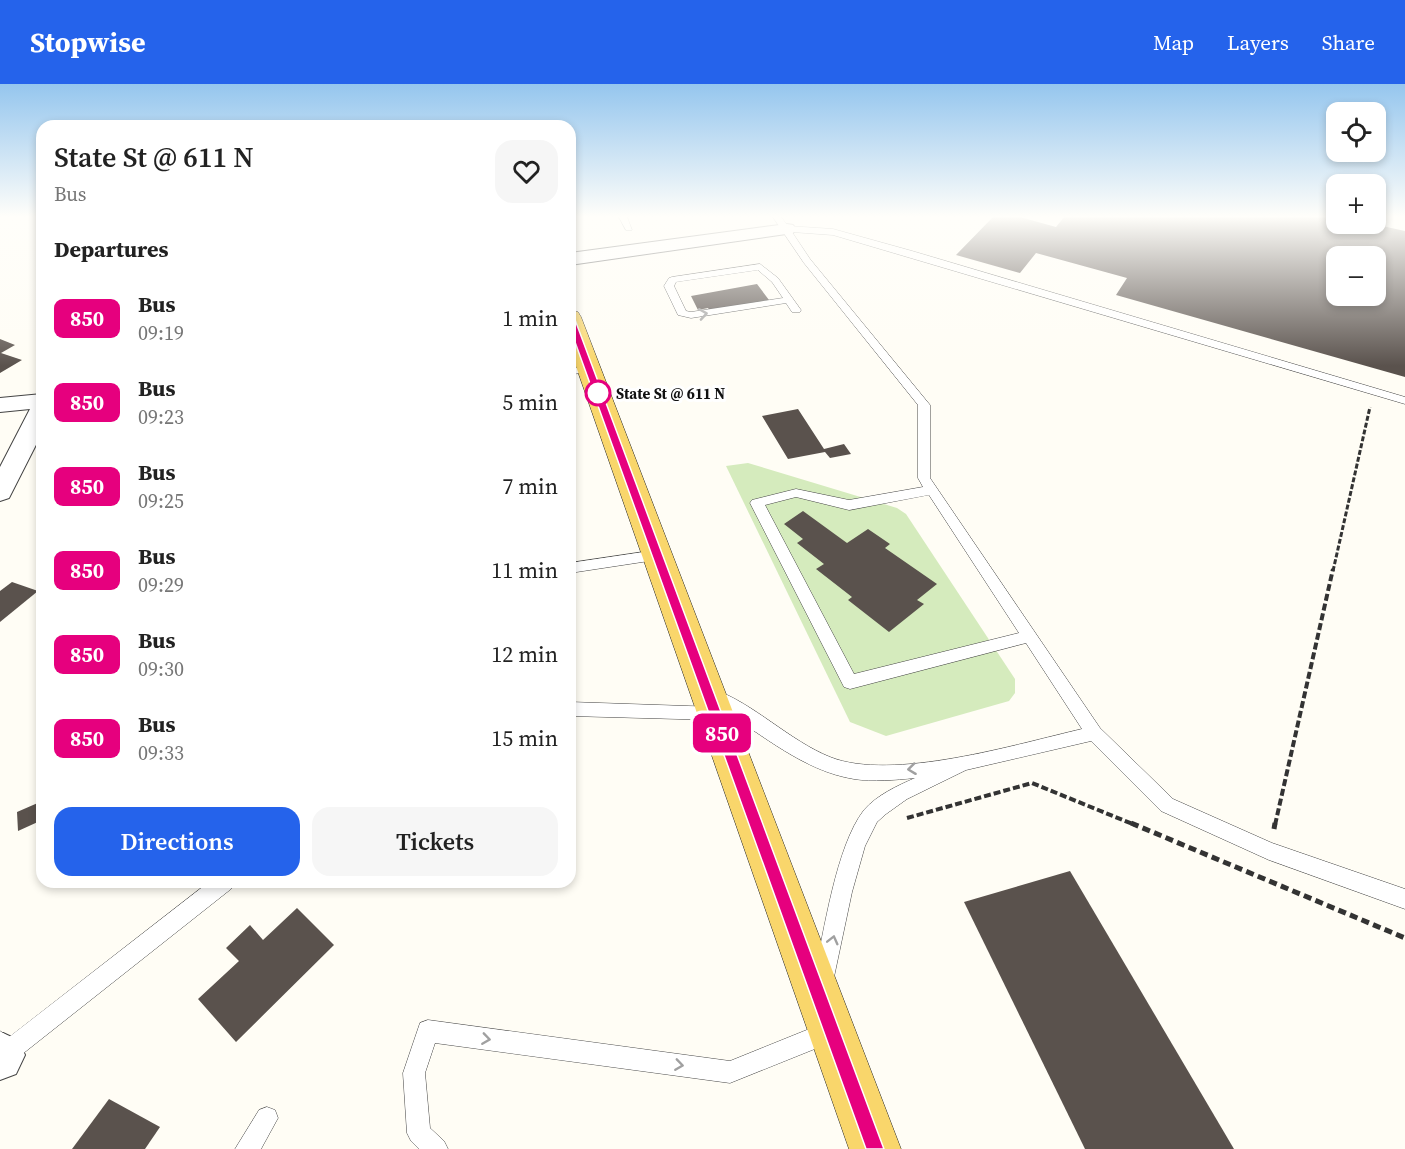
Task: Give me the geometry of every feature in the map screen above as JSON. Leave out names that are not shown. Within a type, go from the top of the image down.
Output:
[{"type":"main road","points":[[576,352],[579,370],[657,555],[875,1149]]},
{"type":"street","points":[[0,405],[36,402]]},
{"type":"street","points":[[0,492],[36,421]]},
{"type":"lane","points":[[789,300],[691,315],[682,313],[669,286],[672,280],[760,267],[775,280],[789,300],[796,310]]},
{"type":"lane","points":[[812,267],[924,405],[924,478],[1094,733],[1167,805],[1269,851],[1405,899]]},
{"type":"lane","points":[[955,267],[1405,401]]},
{"type":"lane","points":[[932,490],[849,505],[796,493],[757,503],[850,682],[1029,636]]},
{"type":"lane","points":[[576,567],[657,555]]},
{"type":"lane","points":[[576,709],[711,703],[829,765],[851,771],[879,773],[970,762],[1094,733]]},
{"type":"lane","points":[[436,1149],[418,1133],[414,1073],[428,1031],[730,1072],[825,1014],[857,841],[871,816],[895,798],[970,762]]},
{"type":"lane","points":[[1,1051],[216,888]]},
{"type":"lane","points":[[247,1149],[267,1118]]},
{"type":"path","points":[[1257,879],[1257,868],[1269,851],[1373,391]]},
{"type":"path","points":[[902,820],[1032,783],[1210,855],[1257,879],[1405,938]]},
{"type":"green space","points":[[748,463],[897,508],[906,514],[1015,679],[1015,693],[1009,701],[886,736],[850,722],[726,466]]},
{"type":"building","points":[[998,267],[1025,267],[1020,273]]},
{"type":"building","points":[[1086,267],[1326,267],[1326,306],[1386,306],[1386,267],[1405,267],[1405,377],[1116,295],[1127,278]]},
{"type":"building","points":[[757,284],[769,300],[710,311],[708,308],[698,310],[691,296]]},
{"type":"building","points":[[0,339],[15,345],[1,353],[22,360],[0,373]]},
{"type":"building","points":[[798,409],[824,449],[844,444],[851,454],[830,458],[825,452],[788,459],[762,416]]},
{"type":"building","points":[[803,511],[847,543],[868,529],[890,544],[885,548],[937,584],[917,600],[924,604],[889,632],[848,600],[852,597],[816,569],[824,564],[797,543],[803,539],[784,524]]},
{"type":"building","points":[[12,582],[36,590],[36,593],[0,622],[0,591]]},
{"type":"building","points":[[36,804],[36,823],[18,831],[17,812]]},
{"type":"building","points":[[1070,871],[1234,1149],[1085,1149],[964,902]]},
{"type":"building","points":[[297,908],[334,945],[236,1042],[198,999],[239,961],[226,948],[250,925],[263,940]]},
{"type":"building","points":[[109,1099],[160,1127],[145,1149],[72,1149]]},
{"type":"bus line","name":"850","points":[[576,333],[875,1149]]},
{"type":"place","name":"State St @ 611 N","points":[[598,393]]}]
